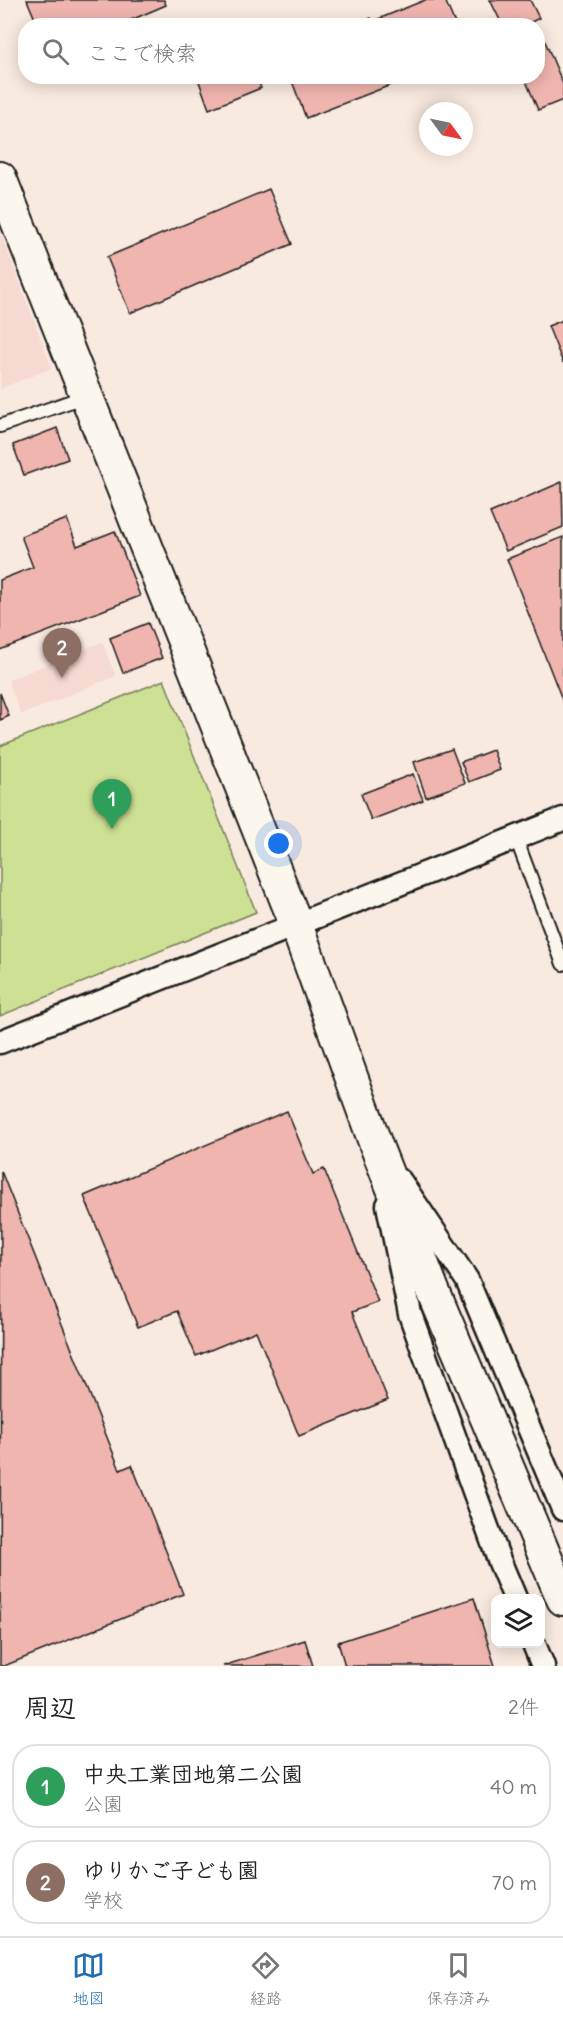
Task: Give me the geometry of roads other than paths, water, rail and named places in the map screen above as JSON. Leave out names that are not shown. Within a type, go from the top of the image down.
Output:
[{"type":"street","points":[[0,178],[296,924],[377,1148],[434,1293],[563,1599]]},
{"type":"street","points":[[0,1042],[563,819]]},
{"type":"street","points":[[377,1148],[467,1280],[563,1509]]},
{"type":"street","points":[[377,1148],[410,1314],[513,1594]]},
{"type":"street","points":[[536,1648],[543,1666]]},
{"type":"lane","points":[[0,426],[87,395]]},
{"type":"lane","points":[[516,838],[563,964]]},
{"type":"place","name":"ゆりかご子ども園","points":[[62,678]]},
{"type":"place","name":"中央工業団地第二公園","points":[[112,829]]}]
